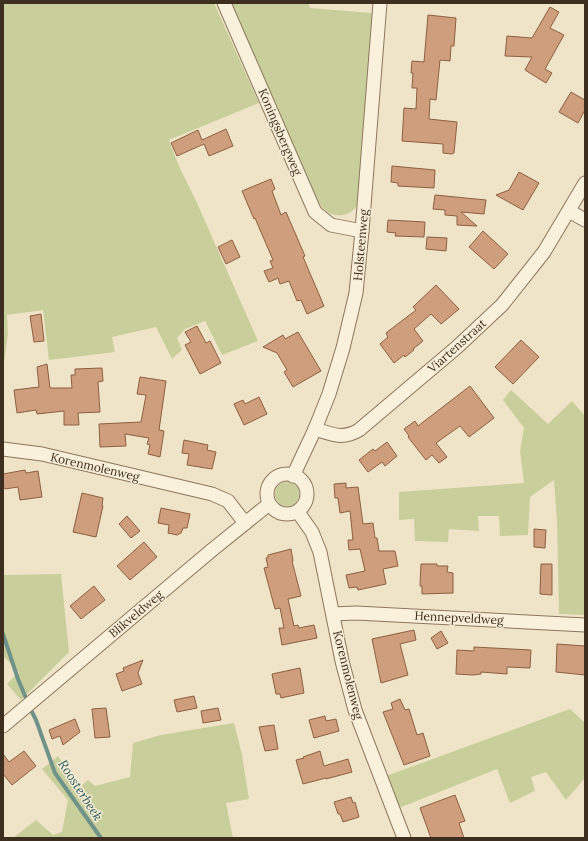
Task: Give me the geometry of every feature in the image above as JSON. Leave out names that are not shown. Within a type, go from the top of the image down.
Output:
[{"type":"street","name":"Koningsbergweg","points":[[224,3],[315,212],[331,225],[362,231]]},
{"type":"street","name":"Holsteenweg","points":[[293,476],[315,429],[329,394],[343,348],[356,293],[380,3]]},
{"type":"street","name":"Viartenstraat","points":[[315,429],[338,436],[347,436],[359,430],[456,348],[502,305],[544,252],[585,183]]},
{"type":"street","points":[[569,212],[585,220]]},
{"type":"street","name":"Korenmolenweg","points":[[3,449],[42,454],[212,494],[228,501],[245,523]]},
{"type":"street","points":[[282,474],[293,476],[300,479],[305,484],[307,490],[306,502],[298,512],[285,514],[279,512],[269,504],[268,493],[272,480],[282,474]]},
{"type":"street","name":"Blikveldweg","points":[[3,726],[269,504]]},
{"type":"street","name":"Korenmolenweg","points":[[298,512],[312,532],[320,552],[342,661],[355,710],[404,838]]},
{"type":"street","name":"Hennepveldweg","points":[[333,614],[356,613],[585,625]]},
{"type":"green space","points":[[3,3],[214,3],[259,103],[169,140],[178,164],[197,203],[258,341],[222,355],[205,321],[185,329],[177,338],[182,350],[172,359],[156,327],[112,337],[115,352],[49,360],[43,310],[7,315],[8,334],[3,369]]},
{"type":"green space","points":[[230,3],[308,3],[310,8],[372,13],[359,200],[356,207],[349,213],[337,215],[329,213],[318,201]]},
{"type":"green space","points":[[511,390],[548,424],[572,401],[585,416],[585,615],[559,614],[557,523],[554,480],[530,497],[528,535],[500,536],[499,516],[478,516],[479,531],[449,529],[448,542],[415,541],[414,519],[399,520],[399,492],[524,483],[520,451],[524,428],[503,400]]},
{"type":"green space","points":[[287,482],[292,483],[298,489],[298,499],[292,505],[287,506],[282,505],[276,499],[275,494],[276,489],[282,483]]},
{"type":"green space","points":[[61,574],[69,652],[21,700],[7,684],[19,672],[3,656],[3,575]]},
{"type":"green space","points":[[570,709],[585,723],[585,778],[566,800],[546,772],[531,777],[535,791],[510,803],[497,769],[399,808],[386,776]]},
{"type":"green space","points":[[234,723],[242,755],[249,799],[226,803],[233,838],[13,838],[36,820],[53,835],[62,832],[68,800],[42,769],[58,756],[80,787],[88,780],[95,786],[130,777],[133,743],[161,735]]},
{"type":"building","points":[[550,7],[559,12],[550,28],[564,35],[545,69],[552,73],[546,83],[525,70],[532,57],[505,56],[507,36],[532,38]]},
{"type":"building","points":[[428,15],[456,18],[454,46],[451,46],[450,61],[440,60],[436,100],[430,99],[429,119],[457,122],[454,153],[452,154],[443,153],[443,144],[402,141],[404,108],[416,109],[417,88],[412,88],[412,61],[424,62]]},
{"type":"building","points":[[571,92],[585,100],[585,110],[578,123],[559,112]]},
{"type":"building","points":[[226,129],[233,146],[209,156],[204,144],[177,156],[171,143],[198,130],[202,140]]},
{"type":"building","points":[[392,166],[435,170],[434,188],[398,186],[398,183],[391,182]]},
{"type":"building","points":[[519,172],[539,183],[523,210],[496,195],[509,190]]},
{"type":"building","points":[[271,179],[275,189],[272,191],[281,215],[286,212],[324,306],[307,314],[301,300],[297,301],[289,281],[280,284],[278,278],[269,282],[264,271],[273,268],[270,261],[273,260],[242,191]]},
{"type":"building","points":[[435,195],[486,200],[484,214],[461,212],[477,226],[457,225],[457,216],[445,215],[445,210],[433,209]]},
{"type":"building","points":[[388,220],[425,222],[424,237],[395,236],[396,233],[387,232]]},
{"type":"building","points":[[483,231],[508,254],[494,269],[469,247]]},
{"type":"building","points":[[427,237],[447,238],[446,251],[426,249]]},
{"type":"building","points":[[232,240],[240,257],[226,264],[218,247]]},
{"type":"building","points":[[436,285],[459,309],[441,324],[431,314],[414,329],[423,341],[405,357],[404,355],[394,363],[380,344],[388,337],[386,333],[416,310],[413,307]]},
{"type":"building","points":[[41,314],[44,341],[34,342],[30,316]]},
{"type":"building","points":[[197,326],[206,343],[210,341],[221,363],[200,374],[185,345],[191,342],[185,332]]},
{"type":"building","points":[[298,332],[321,371],[293,387],[284,372],[287,370],[277,353],[263,347],[283,335],[285,339]]},
{"type":"building","points":[[521,340],[539,357],[513,384],[495,367]]},
{"type":"building","points":[[47,364],[50,388],[72,388],[71,375],[75,375],[75,369],[102,368],[103,381],[98,382],[100,412],[78,413],[79,425],[64,425],[64,411],[37,414],[36,410],[17,413],[14,390],[39,387],[37,367]]},
{"type":"building","points":[[140,377],[166,381],[159,430],[164,431],[160,457],[148,454],[150,445],[147,444],[149,438],[125,434],[126,446],[100,447],[99,424],[141,422],[146,395],[137,394]]},
{"type":"building","points":[[470,386],[494,418],[469,437],[460,426],[436,443],[447,457],[439,463],[432,455],[426,460],[408,437],[409,436],[404,429],[415,421],[418,426]]},
{"type":"building","points":[[259,397],[267,414],[244,425],[234,404],[243,400],[245,404]]},
{"type":"building","points":[[184,440],[208,445],[207,450],[216,452],[212,469],[187,465],[189,454],[182,453]]},
{"type":"building","points":[[387,442],[397,456],[385,466],[382,462],[368,472],[359,460],[373,449],[375,451]]},
{"type":"building","points":[[25,470],[26,473],[38,471],[42,497],[20,500],[18,487],[3,488],[3,474]]},
{"type":"building","points":[[346,483],[346,488],[358,487],[363,524],[373,523],[379,551],[395,551],[398,566],[383,569],[386,584],[358,590],[357,587],[349,588],[346,575],[365,571],[360,549],[349,550],[348,540],[353,540],[350,511],[340,513],[338,498],[335,498],[334,484]]},
{"type":"building","points":[[82,493],[103,498],[103,506],[96,537],[73,532]]},
{"type":"building","points":[[161,508],[190,514],[187,528],[183,528],[181,533],[177,535],[168,533],[169,525],[158,523]]},
{"type":"building","points":[[127,516],[140,531],[131,538],[119,524]]},
{"type":"building","points":[[534,529],[546,530],[545,548],[534,547]]},
{"type":"building","points":[[144,542],[157,557],[130,580],[117,566]]},
{"type":"building","points":[[291,549],[292,561],[301,596],[288,599],[294,626],[298,625],[299,628],[314,625],[317,638],[282,645],[279,628],[284,628],[280,608],[275,609],[264,568],[268,567],[266,558],[268,555]]},
{"type":"building","points":[[421,564],[448,566],[447,572],[453,573],[453,593],[422,594],[422,586],[420,586]]},
{"type":"building","points":[[541,564],[552,564],[552,595],[540,594]]},
{"type":"building","points":[[94,586],[105,600],[81,619],[70,606]]},
{"type":"building","points":[[414,630],[416,640],[400,644],[408,675],[381,683],[372,639]]},
{"type":"building","points":[[441,631],[448,643],[437,649],[431,638]]},
{"type":"building","points":[[557,644],[585,646],[585,675],[556,672]]},
{"type":"building","points":[[474,647],[531,650],[530,668],[507,667],[507,674],[481,672],[481,674],[473,675],[456,674],[457,650],[474,651]]},
{"type":"building","points":[[143,660],[138,673],[142,684],[122,691],[116,674],[124,671],[123,668]]},
{"type":"building","points":[[300,668],[304,693],[281,698],[280,694],[276,694],[272,674]]},
{"type":"building","points":[[194,696],[197,708],[177,712],[174,700]]},
{"type":"building","points":[[400,699],[405,710],[409,709],[417,735],[423,733],[430,756],[404,765],[383,712],[393,709],[391,703]]},
{"type":"building","points":[[106,708],[110,737],[95,738],[92,709]]},
{"type":"building","points":[[218,708],[221,720],[203,723],[201,711]]},
{"type":"building","points":[[325,716],[326,721],[336,719],[339,731],[314,738],[309,720]]},
{"type":"building","points":[[75,719],[80,732],[63,745],[60,736],[52,739],[49,730]]},
{"type":"building","points":[[274,725],[278,749],[265,751],[259,727]]},
{"type":"building","points":[[24,751],[36,766],[12,785],[3,774],[3,754],[9,762]]},
{"type":"building","points":[[320,751],[324,766],[348,759],[352,772],[303,784],[296,760]]},
{"type":"building","points":[[455,795],[465,821],[459,823],[464,838],[431,838],[420,808]]},
{"type":"building","points":[[351,797],[353,803],[355,802],[359,817],[343,822],[340,814],[338,814],[334,802]]},
{"type":"waterway","name":"Roosterbeek","points":[[3,634],[18,679],[28,703]]},
{"type":"waterway","name":"Roosterbeek","points":[[29,706],[36,720],[55,773],[101,838]]}]
